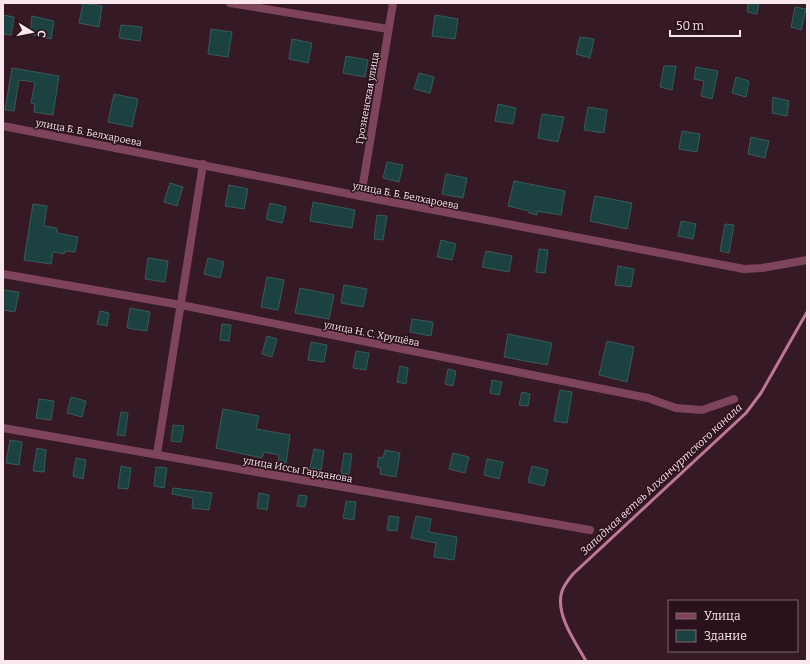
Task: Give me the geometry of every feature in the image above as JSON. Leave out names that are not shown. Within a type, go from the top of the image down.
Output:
[{"type":"street","points":[[230,3],[388,29]]},
{"type":"street","name":"Грозненская улица","points":[[361,196],[393,3]]},
{"type":"street","name":"улица Б. Б. Белхароева","points":[[3,126],[744,269],[762,268],[807,260]]},
{"type":"street","points":[[157,454],[203,164]]},
{"type":"street","name":"улица Н. С. Хрущёва","points":[[3,274],[181,305],[648,398],[676,408],[702,410],[734,399]]},
{"type":"street","name":"улица Иссы Гарданова","points":[[3,428],[590,530]]},
{"type":"building","points":[[83,3],[102,6],[99,27],[79,23]]},
{"type":"building","points":[[748,3],[759,3],[757,14],[747,12]]},
{"type":"building","points":[[795,7],[806,9],[801,30],[791,27]]},
{"type":"building","points":[[3,15],[14,17],[11,35],[3,34]]},
{"type":"building","points":[[435,15],[458,19],[455,39],[432,36]]},
{"type":"building","points":[[32,16],[54,21],[51,39],[30,34]]},
{"type":"building","points":[[121,25],[142,27],[140,41],[119,38]]},
{"type":"building","points":[[211,29],[232,32],[228,57],[208,54]]},
{"type":"building","points":[[580,37],[594,39],[590,58],[576,54]]},
{"type":"building","points":[[292,39],[312,43],[308,63],[289,59]]},
{"type":"building","points":[[346,56],[368,60],[365,77],[343,73]]},
{"type":"building","points":[[664,66],[676,66],[672,90],[660,87]]},
{"type":"building","points":[[696,67],[718,71],[712,99],[701,96],[704,81],[694,79]]},
{"type":"building","points":[[12,68],[59,76],[53,115],[34,112],[35,104],[31,103],[35,82],[19,80],[14,111],[5,110]]},
{"type":"building","points":[[419,73],[434,77],[430,93],[414,89]]},
{"type":"building","points":[[736,77],[749,81],[746,97],[732,93]]},
{"type":"building","points":[[114,94],[138,99],[132,127],[108,122]]},
{"type":"building","points":[[773,97],[789,101],[787,116],[772,113]]},
{"type":"building","points":[[498,104],[516,108],[513,124],[495,121]]},
{"type":"building","points":[[588,107],[607,110],[604,133],[584,130]]},
{"type":"building","points":[[542,114],[564,117],[558,142],[538,138]]},
{"type":"building","points":[[682,131],[700,134],[697,152],[679,149]]},
{"type":"building","points":[[751,137],[769,141],[765,158],[748,154]]},
{"type":"building","points":[[387,162],[403,165],[399,182],[383,178]]},
{"type":"building","points":[[446,174],[467,178],[463,198],[442,194]]},
{"type":"building","points":[[514,181],[565,191],[561,215],[537,211],[537,215],[529,213],[529,211],[508,206]]},
{"type":"building","points":[[170,183],[183,187],[177,206],[164,202]]},
{"type":"building","points":[[229,185],[248,189],[244,209],[225,206]]},
{"type":"building","points":[[595,196],[632,203],[627,229],[590,221]]},
{"type":"building","points":[[313,202],[355,210],[352,228],[310,221]]},
{"type":"building","points":[[270,203],[286,207],[282,223],[266,219]]},
{"type":"building","points":[[33,204],[47,206],[44,226],[57,228],[57,233],[78,237],[75,252],[65,251],[64,254],[53,252],[51,264],[24,260]]},
{"type":"building","points":[[377,215],[387,216],[383,240],[374,239]]},
{"type":"building","points":[[681,221],[696,224],[693,239],[678,236]]},
{"type":"building","points":[[725,224],[734,225],[729,253],[720,251]]},
{"type":"building","points":[[441,240],[456,244],[452,260],[437,257]]},
{"type":"building","points":[[539,249],[548,250],[545,273],[536,272]]},
{"type":"building","points":[[486,251],[512,256],[509,272],[482,267]]},
{"type":"building","points":[[148,258],[168,261],[165,282],[145,279]]},
{"type":"building","points":[[208,258],[224,262],[220,278],[204,274]]},
{"type":"building","points":[[618,266],[634,269],[631,287],[615,285]]},
{"type":"building","points":[[267,277],[284,280],[278,310],[261,307]]},
{"type":"building","points":[[344,285],[367,289],[363,307],[341,303]]},
{"type":"building","points":[[300,288],[334,295],[329,319],[295,313]]},
{"type":"building","points":[[3,290],[19,292],[15,312],[3,310]]},
{"type":"building","points":[[130,308],[150,312],[147,331],[127,328]]},
{"type":"building","points":[[100,311],[109,313],[107,326],[97,324]]},
{"type":"building","points":[[412,319],[433,322],[431,336],[410,332]]},
{"type":"building","points":[[222,324],[231,325],[229,341],[220,340]]},
{"type":"building","points":[[508,334],[552,343],[547,365],[504,357]]},
{"type":"building","points":[[267,336],[277,339],[272,357],[262,354]]},
{"type":"building","points":[[607,341],[634,347],[627,382],[599,375]]},
{"type":"building","points":[[311,342],[327,345],[324,362],[308,360]]},
{"type":"building","points":[[356,351],[369,353],[366,370],[353,368]]},
{"type":"building","points":[[400,366],[408,368],[406,384],[397,382]]},
{"type":"building","points":[[448,369],[456,371],[453,386],[445,384]]},
{"type":"building","points":[[492,380],[502,382],[499,395],[490,393]]},
{"type":"building","points":[[560,390],[572,392],[567,423],[554,421]]},
{"type":"building","points":[[522,392],[530,394],[528,406],[519,405]]},
{"type":"building","points":[[71,397],[86,401],[82,417],[67,413]]},
{"type":"building","points":[[39,399],[54,401],[51,420],[36,418]]},
{"type":"building","points":[[223,409],[259,416],[256,429],[290,435],[286,463],[278,462],[279,455],[264,452],[262,458],[216,448]]},
{"type":"building","points":[[121,412],[128,413],[125,436],[117,435]]},
{"type":"building","points":[[173,425],[184,426],[181,442],[171,441]]},
{"type":"building","points":[[10,440],[22,442],[19,465],[6,463]]},
{"type":"building","points":[[37,448],[46,450],[44,472],[33,471]]},
{"type":"building","points":[[314,449],[324,451],[321,470],[310,468]]},
{"type":"building","points":[[385,450],[400,453],[396,477],[380,474],[381,468],[377,467],[379,457],[383,458]]},
{"type":"building","points":[[344,453],[352,454],[349,474],[341,473]]},
{"type":"building","points":[[453,453],[469,457],[465,473],[449,469]]},
{"type":"building","points":[[76,458],[86,460],[83,479],[73,476]]},
{"type":"building","points":[[487,459],[503,462],[499,479],[484,475]]},
{"type":"building","points":[[121,466],[131,468],[128,489],[118,488]]},
{"type":"building","points":[[532,466],[548,470],[544,486],[528,482]]},
{"type":"building","points":[[156,467],[167,468],[164,488],[154,486]]},
{"type":"building","points":[[173,488],[212,493],[209,510],[192,508],[193,498],[172,494]]},
{"type":"building","points":[[259,493],[269,495],[267,510],[257,508]]},
{"type":"building","points":[[299,495],[307,496],[305,507],[297,506]]},
{"type":"building","points":[[346,501],[356,502],[354,520],[343,518]]},
{"type":"building","points":[[389,516],[399,517],[397,531],[387,530]]},
{"type":"building","points":[[416,516],[431,519],[429,532],[457,537],[454,560],[434,557],[436,543],[411,538]]},
{"type":"waterway","name":"Западная ветвь Алханчуртского канала","points":[[586,661],[568,630],[562,612],[561,595],[566,584],[573,574],[746,413],[761,393],[807,312]]}]
